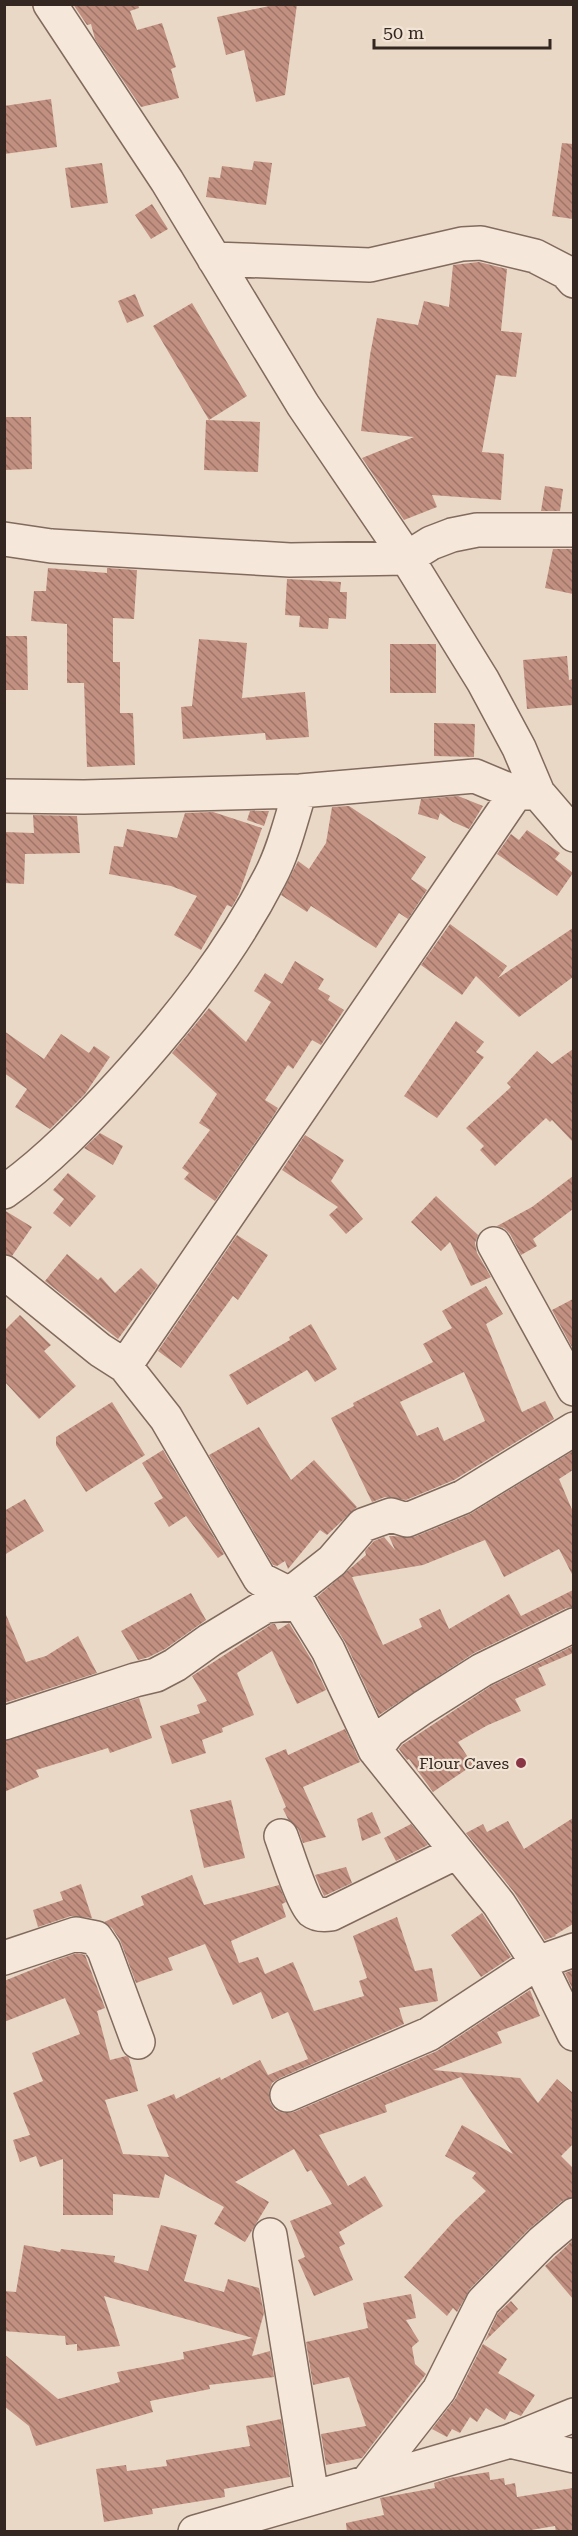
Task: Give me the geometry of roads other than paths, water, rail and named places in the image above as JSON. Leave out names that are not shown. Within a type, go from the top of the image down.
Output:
[{"type":"street","points":[[50,4],[167,181],[303,405],[407,558],[483,681],[519,748],[527,793],[125,1366]]},
{"type":"street","points":[[214,259],[370,265],[462,244],[481,243],[535,256],[566,272],[573,281]]},
{"type":"street","points":[[4,539],[51,546],[290,560],[407,558],[431,543],[452,535],[477,530],[572,520]]},
{"type":"street","points":[[4,796],[84,797],[300,791],[475,776],[527,793],[573,835]]},
{"type":"street","points":[[4,1192],[33,1171],[100,1105],[171,1028],[235,940],[272,874],[300,791]]},
{"type":"street","points":[[494,1244],[573,1389]]},
{"type":"street","points":[[4,1272],[100,1350],[125,1366],[166,1418],[260,1579],[295,1598],[328,1650],[375,1750],[499,1904],[537,1963],[573,2034]]},
{"type":"street","points":[[4,1723],[135,1680],[156,1676],[266,1606],[295,1598],[332,1561],[363,1525],[391,1515],[407,1520],[463,1497],[573,1429]]},
{"type":"street","points":[[375,1750],[389,1731],[422,1708],[482,1671],[573,1625]]},
{"type":"street","points":[[281,1836],[307,1903],[315,1913],[322,1914],[341,1910],[457,1852]]},
{"type":"street","points":[[4,1958],[76,1934],[96,1938],[104,1950],[138,2042]]},
{"type":"street","points":[[287,2095],[429,2034],[537,1963],[573,1950]]},
{"type":"street","points":[[368,2481],[439,2390],[483,2301],[542,2242],[573,2215]]},
{"type":"street","points":[[270,2235],[312,2498]]},
{"type":"street","points":[[210,2530],[368,2481],[510,2441],[573,2415]]},
{"type":"street","points":[[510,2441],[573,2457]]},
{"type":"place","name":"Flour Caves","points":[[521,1763]]}]
